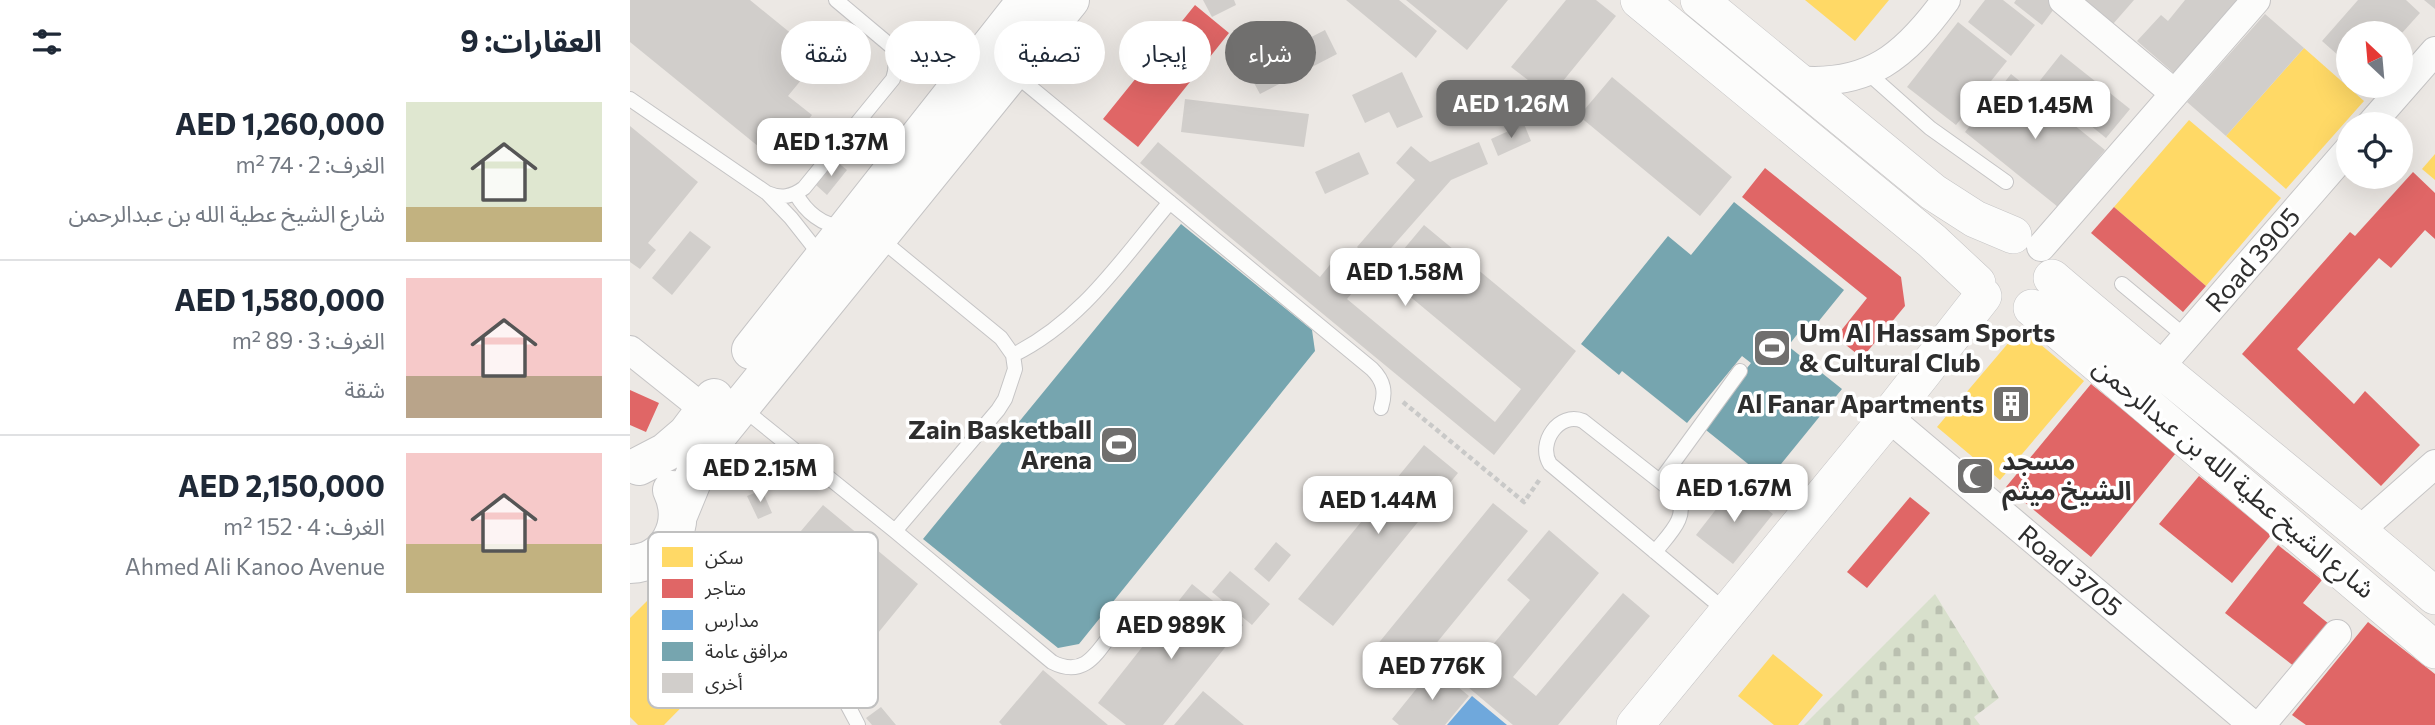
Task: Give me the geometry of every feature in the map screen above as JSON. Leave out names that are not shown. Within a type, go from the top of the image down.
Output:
[{"type":"main road","points":[[634,466],[666,452],[722,408],[862,232],[1027,0]]},
{"type":"main road","points":[[1053,21],[1070,0]]},
{"type":"main road","points":[[675,532],[679,513],[722,408],[823,259],[862,232],[999,84]]},
{"type":"main road","points":[[634,466],[662,477],[677,500],[679,513]]},
{"type":"street","points":[[1639,0],[1932,241],[2001,310],[2017,312],[2035,267],[2174,93],[2256,0]]},
{"type":"street","name":"شارع الشيخ عطية الله بن عبدالرحمن","points":[[1699,0],[1933,192],[1975,219],[2035,267],[2435,596]]},
{"type":"street","points":[[1796,80],[1844,80],[1868,73],[1900,53],[1927,27],[1946,0]]},
{"type":"street","points":[[2068,2],[2174,93]]},
{"type":"street","points":[[2382,112],[2435,51]]},
{"type":"street","name":"Road 3905","points":[[2158,369],[2336,164]]},
{"type":"street","points":[[1635,725],[1888,417],[1980,290],[1976,266],[1983,250],[1997,239],[2035,267]]},
{"type":"street","name":"شارع الشيخ عطية الله بن عبدالرحمن","points":[[2035,267],[2435,650]]},
{"type":"street","points":[[630,351],[722,408]]},
{"type":"street","name":"Road 3705","points":[[1888,417],[2253,725]]},
{"type":"street","points":[[2359,531],[2435,464]]},
{"type":"street","points":[[2261,725],[2337,634]]},
{"type":"lane","points":[[766,193],[776,197],[796,194],[804,188],[893,79],[896,57],[892,47],[836,0]]},
{"type":"lane","points":[[1868,73],[1930,128],[2006,182]]},
{"type":"lane","points":[[1027,84],[1372,369],[1384,386],[1381,408]]},
{"type":"lane","points":[[630,99],[766,193],[791,218],[823,259]]},
{"type":"lane","points":[[796,194],[806,210],[826,223],[862,232],[1001,338],[1013,355],[1015,369],[998,410],[895,531]]},
{"type":"lane","points":[[1013,355],[1050,335],[1083,306],[1170,202]]},
{"type":"lane","points":[[2122,284],[2186,337]]},
{"type":"lane","points":[[1660,481],[1740,371]]},
{"type":"lane","points":[[722,408],[895,531],[1059,666],[1078,667],[1088,663],[1110,636]]},
{"type":"lane","points":[[1656,552],[1678,523],[1682,508],[1676,494],[1577,419],[1571,418],[1560,424],[1547,439],[1545,450],[1550,464],[1728,613]]},
{"type":"lane","points":[[849,708],[858,725]]},
{"type":"path","points":[[1384,386],[1524,502],[1550,464]]},
{"type":"green space","points":[[1935,594],[1999,698],[1974,717],[1980,725],[1804,725]]},
{"type":"building: سكن","points":[[1805,0],[1889,0],[1855,41]]},
{"type":"building: سكن","points":[[2304,48],[2336,76],[2336,98],[2361,98],[2364,101],[2354,112],[2336,112],[2336,133],[2286,189],[2226,136]]},
{"type":"building: سكن","points":[[2189,120],[2281,198],[2206,286],[2114,207]]},
{"type":"building: سكن","points":[[2435,154],[2435,180],[2422,169]]},
{"type":"building: سكن","name":"Al Fanar Apartments","points":[[2021,328],[2084,381],[2000,480],[1937,427]]},
{"type":"building: سكن","points":[[648,600],[648,708],[681,708],[664,725],[638,725],[630,717],[630,618]]},
{"type":"building: سكن","points":[[1773,654],[1823,695],[1798,725],[1774,725],[1738,696]]},
{"type":"building: متاجر","points":[[1195,5],[1225,30],[1225,38],[1211,56],[1211,21],[1182,21]]},
{"type":"building: متاجر","points":[[1131,84],[1188,84],[1138,147],[1103,119]]},
{"type":"building: متاجر","points":[[1765,168],[1901,277],[1905,306],[1862,358],[1836,337],[1867,298],[1742,197]]},
{"type":"building: متاجر","points":[[2413,172],[2435,193],[2435,239],[2425,230],[2391,268],[2379,258],[2297,349],[2354,404],[2365,391],[2420,445],[2381,486],[2242,354],[2350,232],[2355,236],[2398,189],[2413,189]]},
{"type":"building: متاجر","points":[[2114,207],[2206,286],[2183,312],[2091,233]]},
{"type":"building: متاجر","points":[[2091,384],[2176,453],[2091,557],[2006,487]]},
{"type":"building: متاجر","points":[[630,390],[659,403],[646,432],[630,425]]},
{"type":"building: متاجر","points":[[2199,476],[2271,535],[2232,583],[2159,524]]},
{"type":"building: متاجر","points":[[1910,497],[1930,513],[1867,588],[1847,572]]},
{"type":"building: متاجر","points":[[2278,545],[2322,580],[2303,603],[2329,624],[2295,667],[2225,613]]},
{"type":"building: متاجر","points":[[2368,622],[2435,674],[2435,725],[2306,725],[2292,715]]},
{"type":"building: مدارس","points":[[1472,696],[1507,725],[1447,725]]},
{"type":"building: مرافق عامة","points":[[1734,202],[1844,290],[1814,327],[1807,322],[1788,346],[1842,389],[1768,480],[1701,426],[1751,363],[1742,356],[1687,423],[1622,371],[1619,375],[1581,344],[1668,236],[1691,255]]},
{"type":"building: مرافق عامة","name":"Zain Basketball Arena","points":[[1181,224],[1312,330],[1315,351],[1079,644],[1058,648],[923,539]]},
{"type":"building: أخرى","points":[[630,0],[750,0],[781,25],[781,84],[798,84],[788,96],[812,115],[775,160],[630,42]]},
{"type":"building: أخرى","points":[[1203,0],[1234,0],[1236,5],[1212,17]]},
{"type":"building: أخرى","points":[[1346,0],[1399,0],[1437,31],[1416,58]]},
{"type":"building: أخرى","points":[[1406,0],[1508,0],[1467,50]]},
{"type":"building: أخرى","points":[[1566,0],[1596,0],[1616,16],[1550,97],[1511,67]]},
{"type":"building: أخرى","points":[[1985,0],[2003,0],[2035,25],[2011,56],[1968,22]]},
{"type":"building: أخرى","points":[[2016,0],[2050,0],[2057,5],[2042,25],[2014,3]]},
{"type":"building: أخرى","points":[[2084,0],[2134,0],[2113,24]]},
{"type":"building: أخرى","points":[[2185,0],[2240,0],[2175,74],[2137,41],[2161,15],[2168,21]]},
{"type":"building: أخرى","points":[[2358,0],[2406,0],[2420,13],[2413,21],[2340,21]]},
{"type":"building: أخرى","points":[[2424,0],[2435,0],[2435,9]]},
{"type":"building: أخرى","points":[[2265,14],[2304,48],[2226,136],[2187,102]]},
{"type":"building: أخرى","points":[[1958,22],[2007,61],[1956,125],[1907,87]]},
{"type":"building: أخرى","points":[[2336,25],[2336,53],[2322,41]]},
{"type":"building: أخرى","points":[[1325,30],[1337,54],[1316,65],[1316,35]]},
{"type":"building: أخرى","points":[[2061,54],[2130,109],[2106,138],[2038,83]]},
{"type":"building: أخرى","points":[[1402,72],[1423,117],[1397,128],[1389,112],[1365,123],[1352,95]]},
{"type":"building: أخرى","points":[[2011,74],[2105,150],[2058,207],[1965,132]]},
{"type":"building: أخرى","points":[[1612,77],[1732,177],[1700,216],[1579,116]]},
{"type":"building: أخرى","points":[[1255,84],[1279,84],[1260,94]]},
{"type":"building: أخرى","points":[[1185,99],[1309,114],[1304,147],[1181,132]]},
{"type":"building: أخرى","points":[[1524,124],[1531,141],[1498,156],[1491,139]]},
{"type":"building: أخرى","points":[[630,126],[698,182],[648,243],[656,250],[640,269],[630,262]]},
{"type":"building: أخرى","points":[[1158,142],[1320,277],[1337,256],[1364,279],[1347,299],[1495,422],[1521,389],[1383,274],[1424,225],[1576,351],[1494,455],[1140,163]]},
{"type":"building: أخرى","points":[[1479,142],[1488,164],[1451,180],[1377,264],[1357,247],[1415,180],[1396,163],[1411,146],[1430,162]]},
{"type":"building: أخرى","points":[[1359,152],[1369,174],[1325,194],[1315,172]]},
{"type":"building: أخرى","points":[[836,161],[847,170],[827,195],[816,185]]},
{"type":"building: أخرى","points":[[690,231],[711,247],[672,295],[652,278]]},
{"type":"building: أخرى","points":[[1424,445],[1458,473],[1333,626],[1298,599]]},
{"type":"building: أخرى","points":[[1735,485],[1773,514],[1733,564],[1696,535]]},
{"type":"building: أخرى","points":[[762,490],[772,513],[758,519],[747,496]]},
{"type":"building: أخرى","points":[[1493,503],[1528,531],[1403,684],[1368,656]]},
{"type":"building: أخرى","points":[[823,505],[855,532],[800,532]]},
{"type":"building: أخرى","points":[[1549,530],[1599,573],[1513,677],[1536,696],[1623,593],[1650,616],[1558,725],[1513,725],[1462,682],[1530,600],[1507,580]]},
{"type":"building: أخرى","points":[[1276,542],[1291,555],[1269,582],[1254,569]]},
{"type":"building: أخرى","points":[[878,551],[918,584],[878,633]]},
{"type":"building: أخرى","points":[[1230,571],[1270,604],[1252,625],[1212,592]]},
{"type":"building: أخرى","points":[[1192,584],[1243,625],[1163,725],[1126,725],[1098,703]]},
{"type":"building: أخرى","points":[[1434,667],[1469,696],[1445,725],[1399,725],[1392,719]]},
{"type":"building: أخرى","points":[[1043,670],[1108,725],[1002,725],[999,722]]},
{"type":"building: أخرى","points":[[1203,691],[1244,725],[1174,725]]},
{"type":"building: أخرى","points":[[881,707],[896,725],[872,725],[866,718]]},
{"type":"place","name":"Um Al Hassam Sports & Cultural Club","points":[[1772,348]]},
{"type":"place","name":"Al Fanar Apartments","points":[[2011,404]]},
{"type":"place","name":"Zain Basketball Arena","points":[[1119,445]]},
{"type":"place","name":"مسجد الشيخ ميثم","points":[[1975,476]]}]
